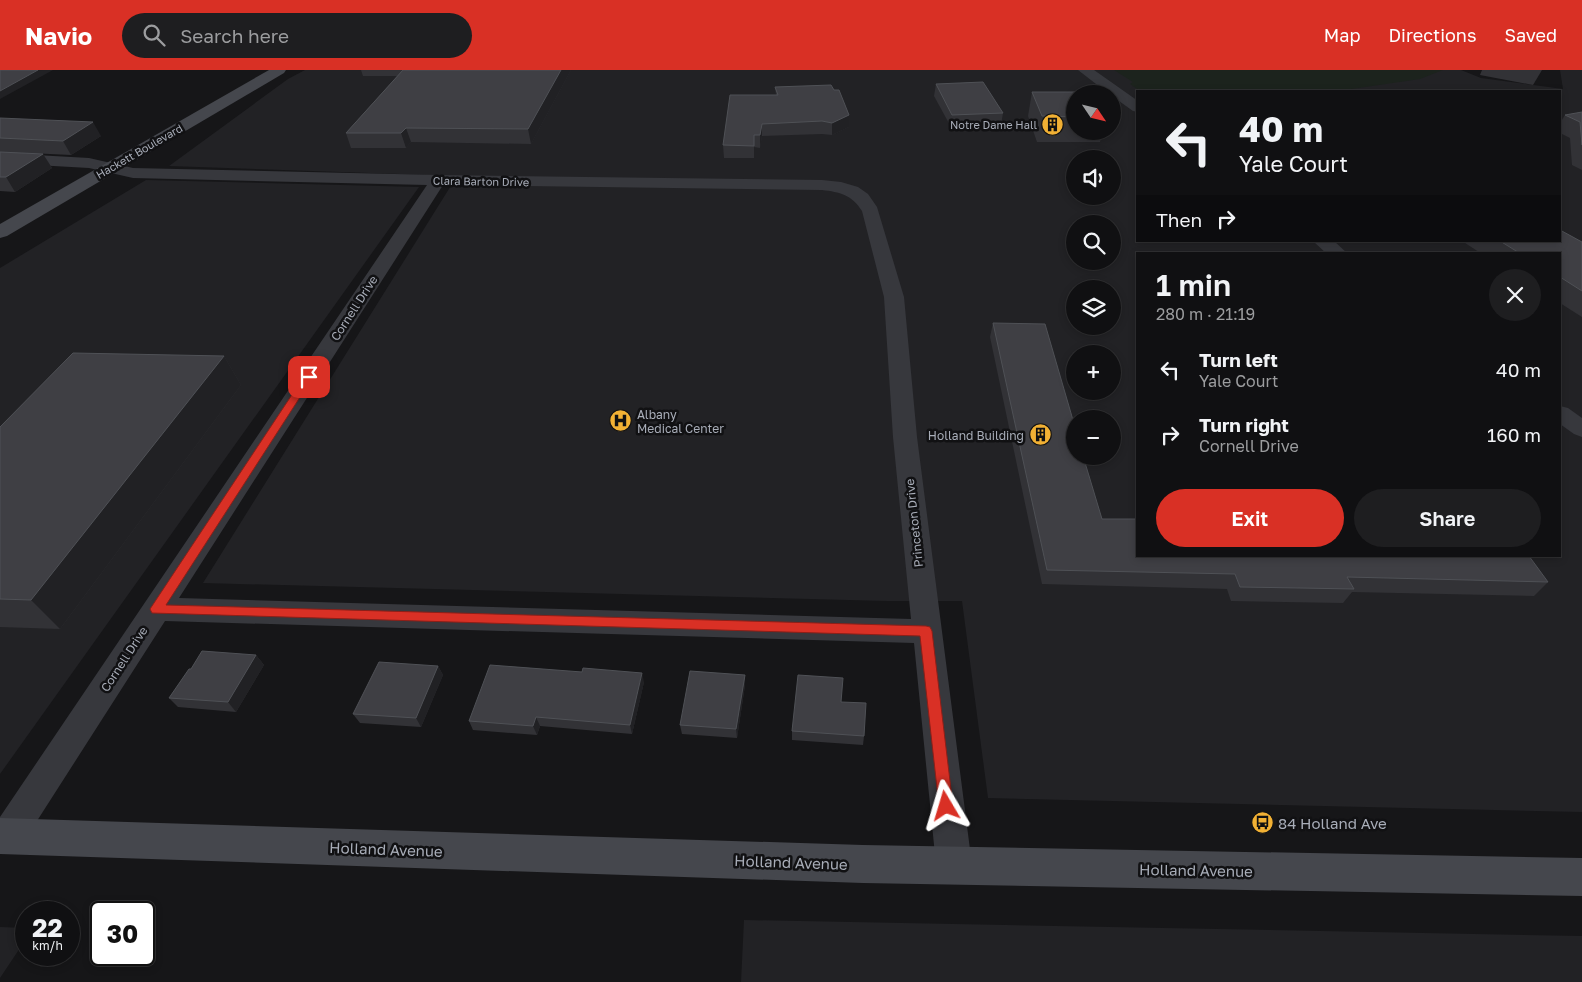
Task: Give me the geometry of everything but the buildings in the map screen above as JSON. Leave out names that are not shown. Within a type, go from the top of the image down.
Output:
[{"type":"street","name":"Hackett Boulevard","points":[[0,232],[279,70]]},
{"type":"street","points":[[1085,70],[1136,107]]},
{"type":"street","name":"Clara Barton Drive","points":[[0,158],[89,163],[134,173],[438,180],[822,185],[842,187],[852,191]]},
{"type":"street","name":"Cornell Drive","points":[[3,836],[156,609],[438,180]]},
{"type":"street","name":"Princeton Drive","points":[[852,191],[862,198],[871,211],[894,298],[905,437],[954,865]]},
{"type":"street","points":[[1323,242],[1337,252]]},
{"type":"street","points":[[1561,414],[1582,429]]},
{"type":"street","points":[[156,609],[926,631]]},
{"type":"street","name":"Holland Avenue","points":[[3,836],[863,864],[1582,877]]},
{"type":"shaded area","points":[[305,70],[1461,70],[1481,78],[1563,89],[1560,70],[1582,70],[1582,812],[988,798],[962,601],[887,601],[203,583],[457,176],[169,166],[288,79]]},
{"type":"shaded area","points":[[1114,70],[1443,70],[1420,79],[1345,90],[1139,90],[1130,84],[1133,82]]},
{"type":"shaded area","points":[[146,180],[419,187],[0,774],[0,268]]},
{"type":"shaded area","points":[[744,920],[1582,936],[1582,982],[741,982]]},
{"type":"shaded area","points":[[0,927],[15,928],[15,956],[0,978]]},
{"type":"place","name":"Notre Dame Hall","points":[[1053,124]]},
{"type":"place","name":"Albany Medical Center","points":[[621,421]]},
{"type":"place","name":"Holland Building","points":[[1040,435]]},
{"type":"place","name":"84 Holland Ave","points":[[1262,823]]},
{"type":"route","points":[[309,377],[156,609],[926,631],[946,806]]}]
